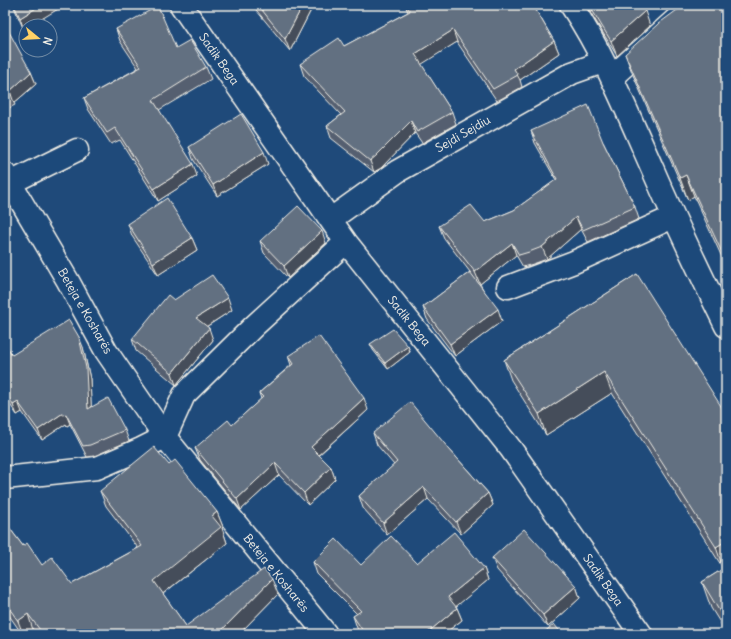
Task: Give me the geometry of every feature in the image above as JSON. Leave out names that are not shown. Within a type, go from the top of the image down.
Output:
[{"type":"street","name":"Sadik Bega","points":[[181,5],[346,242],[511,449],[641,634]]},
{"type":"street","points":[[571,5],[583,24],[607,70],[674,218],[726,326]]},
{"type":"street","name":"Sejdi Sejdiu","points":[[331,219],[398,171],[572,73],[607,70],[684,12],[697,5]]},
{"type":"street","name":"Beteja e Kosharës","points":[[77,150],[8,178],[106,350],[165,437],[326,634]]},
{"type":"street","points":[[508,287],[574,262],[674,218]]},
{"type":"street","points":[[5,478],[97,468],[165,437],[184,395],[253,327],[346,242]]},
{"type":"building","points":[[14,5],[41,5],[20,18]]},
{"type":"building","points":[[258,5],[303,5],[285,39]]},
{"type":"building","points":[[406,5],[533,5],[554,41],[514,69],[518,75],[493,89],[453,30],[415,54],[452,112],[417,132],[411,121],[370,161],[327,126],[345,112],[300,64],[339,38],[344,46],[410,11]]},
{"type":"building","points":[[589,5],[641,5],[645,11],[611,41]]},
{"type":"building","points":[[684,5],[726,5],[726,261],[686,175],[680,178],[625,54],[658,24]]},
{"type":"building","points":[[158,6],[176,48],[190,40],[206,67],[153,100],[193,164],[154,189],[115,128],[107,133],[84,98],[141,67],[116,29]]},
{"type":"building","points":[[8,30],[18,48],[18,58],[23,58],[31,72],[5,96],[5,31]]},
{"type":"building","points":[[588,105],[603,142],[635,207],[583,230],[576,217],[542,247],[519,255],[512,243],[475,272],[439,226],[471,205],[485,222],[514,210],[557,179],[531,131]]},
{"type":"building","points":[[241,114],[264,152],[213,185],[189,147]]},
{"type":"building","points":[[167,198],[192,238],[153,263],[128,224]]},
{"type":"building","points":[[298,206],[322,231],[284,266],[260,241]]},
{"type":"building","points":[[470,272],[498,309],[450,344],[423,307]]},
{"type":"building","points":[[637,274],[726,414],[726,541],[716,547],[604,372],[539,414],[504,360]]},
{"type":"building","points":[[212,275],[228,298],[196,318],[209,328],[172,373],[132,339],[168,295],[174,300]]},
{"type":"building","points":[[69,320],[79,337],[86,368],[88,409],[108,398],[125,430],[90,445],[83,446],[66,414],[63,415],[63,413],[38,430],[18,402],[13,405],[5,392],[5,343],[12,355]]},
{"type":"building","points":[[393,329],[408,346],[385,363],[370,344]]},
{"type":"building","points":[[319,336],[364,398],[311,447],[331,467],[304,493],[275,463],[237,499],[195,448],[228,420],[232,425],[263,397],[259,393],[293,364],[288,356]]},
{"type":"building","points":[[410,402],[488,493],[456,522],[424,487],[383,523],[359,496],[397,462],[373,433]]},
{"type":"building","points":[[154,447],[169,465],[175,460],[217,512],[212,516],[221,527],[154,581],[186,626],[264,569],[272,579],[218,634],[43,634],[28,614],[18,621],[5,602],[5,522],[23,546],[27,543],[42,565],[52,557],[72,584],[142,546],[100,491]]},
{"type":"building","points":[[524,529],[576,586],[543,615],[492,558]]},
{"type":"building","points":[[454,532],[484,568],[448,597],[457,608],[426,634],[365,634],[353,616],[361,611],[313,562],[336,539],[361,565],[391,536],[417,563]]},
{"type":"building","points":[[726,567],[726,622],[702,582]]},
{"type":"building","points":[[554,624],[562,634],[542,634]]}]
